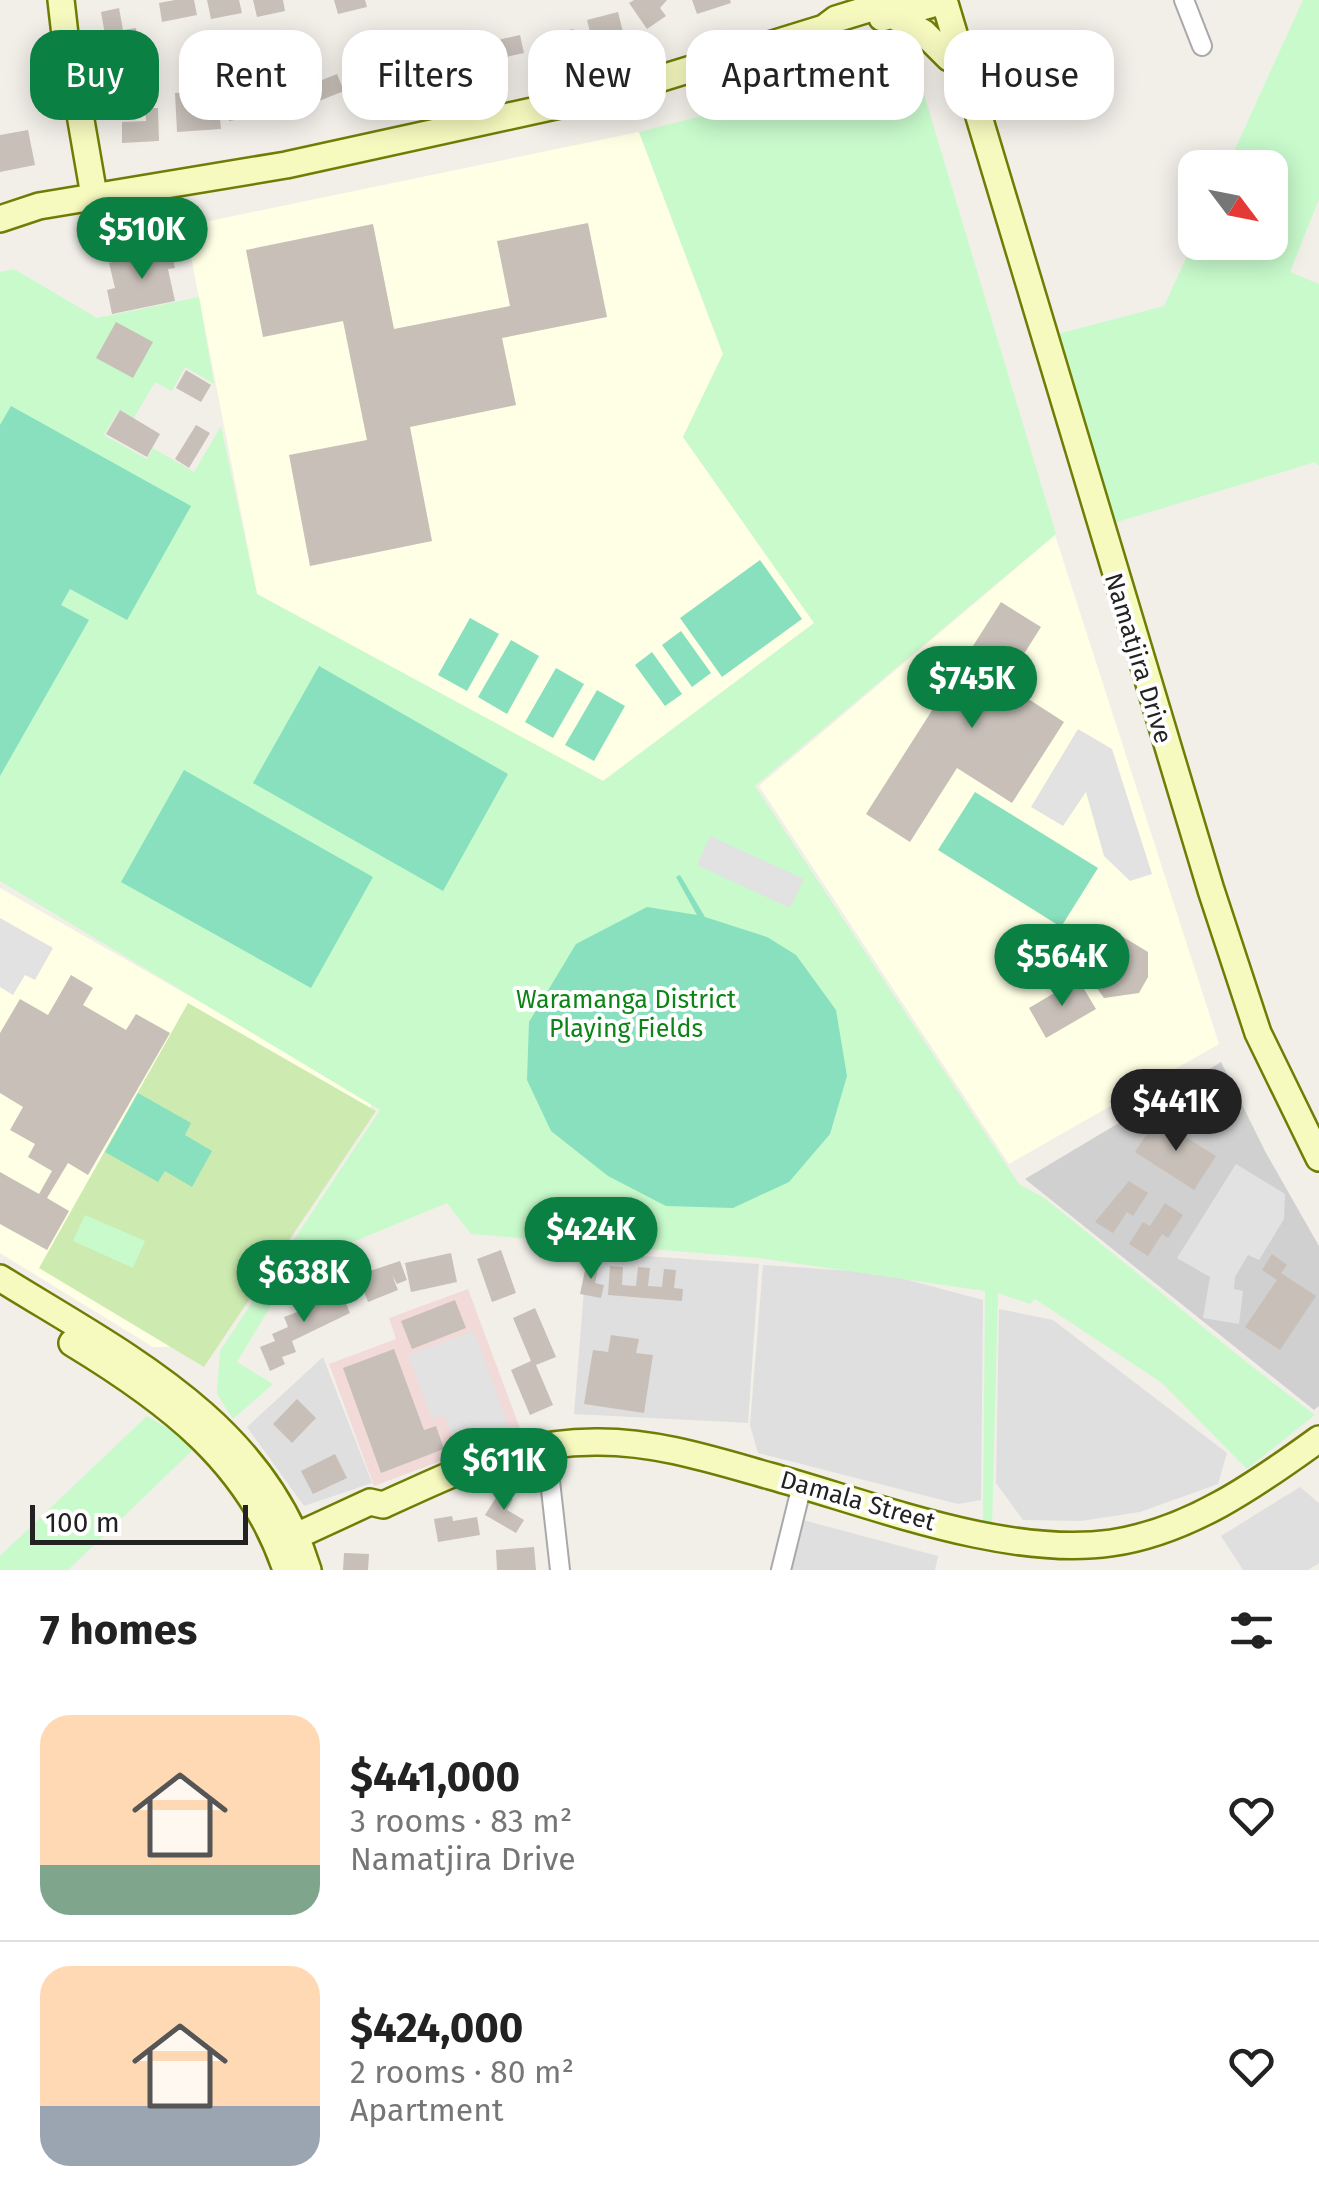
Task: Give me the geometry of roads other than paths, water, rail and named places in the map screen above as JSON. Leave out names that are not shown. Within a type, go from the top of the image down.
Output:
[{"type":"main road","points":[[61,0],[72,96],[78,103],[88,202]]},
{"type":"main road","points":[[0,219],[29,213],[39,206],[88,202],[610,94],[824,28],[836,18],[892,5],[938,2]]},
{"type":"main road","name":"Namatjira Drive","points":[[938,2],[944,33]]},
{"type":"main road","name":"Namatjira Drive","points":[[938,2],[1258,1033],[1319,1158]]},
{"type":"main road","points":[[892,5],[944,53]]},
{"type":"main road","name":"Namatjira Drive","points":[[968,120],[974,138],[985,149]]},
{"type":"main road","points":[[0,1278],[192,1414],[230,1436],[263,1478],[292,1554]]},
{"type":"main road","points":[[0,1298],[163,1391]]},
{"type":"main road","name":"Damala Street","points":[[292,1554],[375,1518],[382,1505],[504,1452],[546,1445],[653,1445],[984,1536],[1080,1546],[1114,1543],[1191,1518],[1286,1463],[1319,1438]]},
{"type":"street","points":[[1184,0],[1202,46]]},
{"type":"street","points":[[546,1445],[560,1570]]},
{"type":"street","points":[[781,1570],[802,1485]]},
{"type":"park label","name":"Waramanga District Playing Fields","points":[[626,1014]]}]
